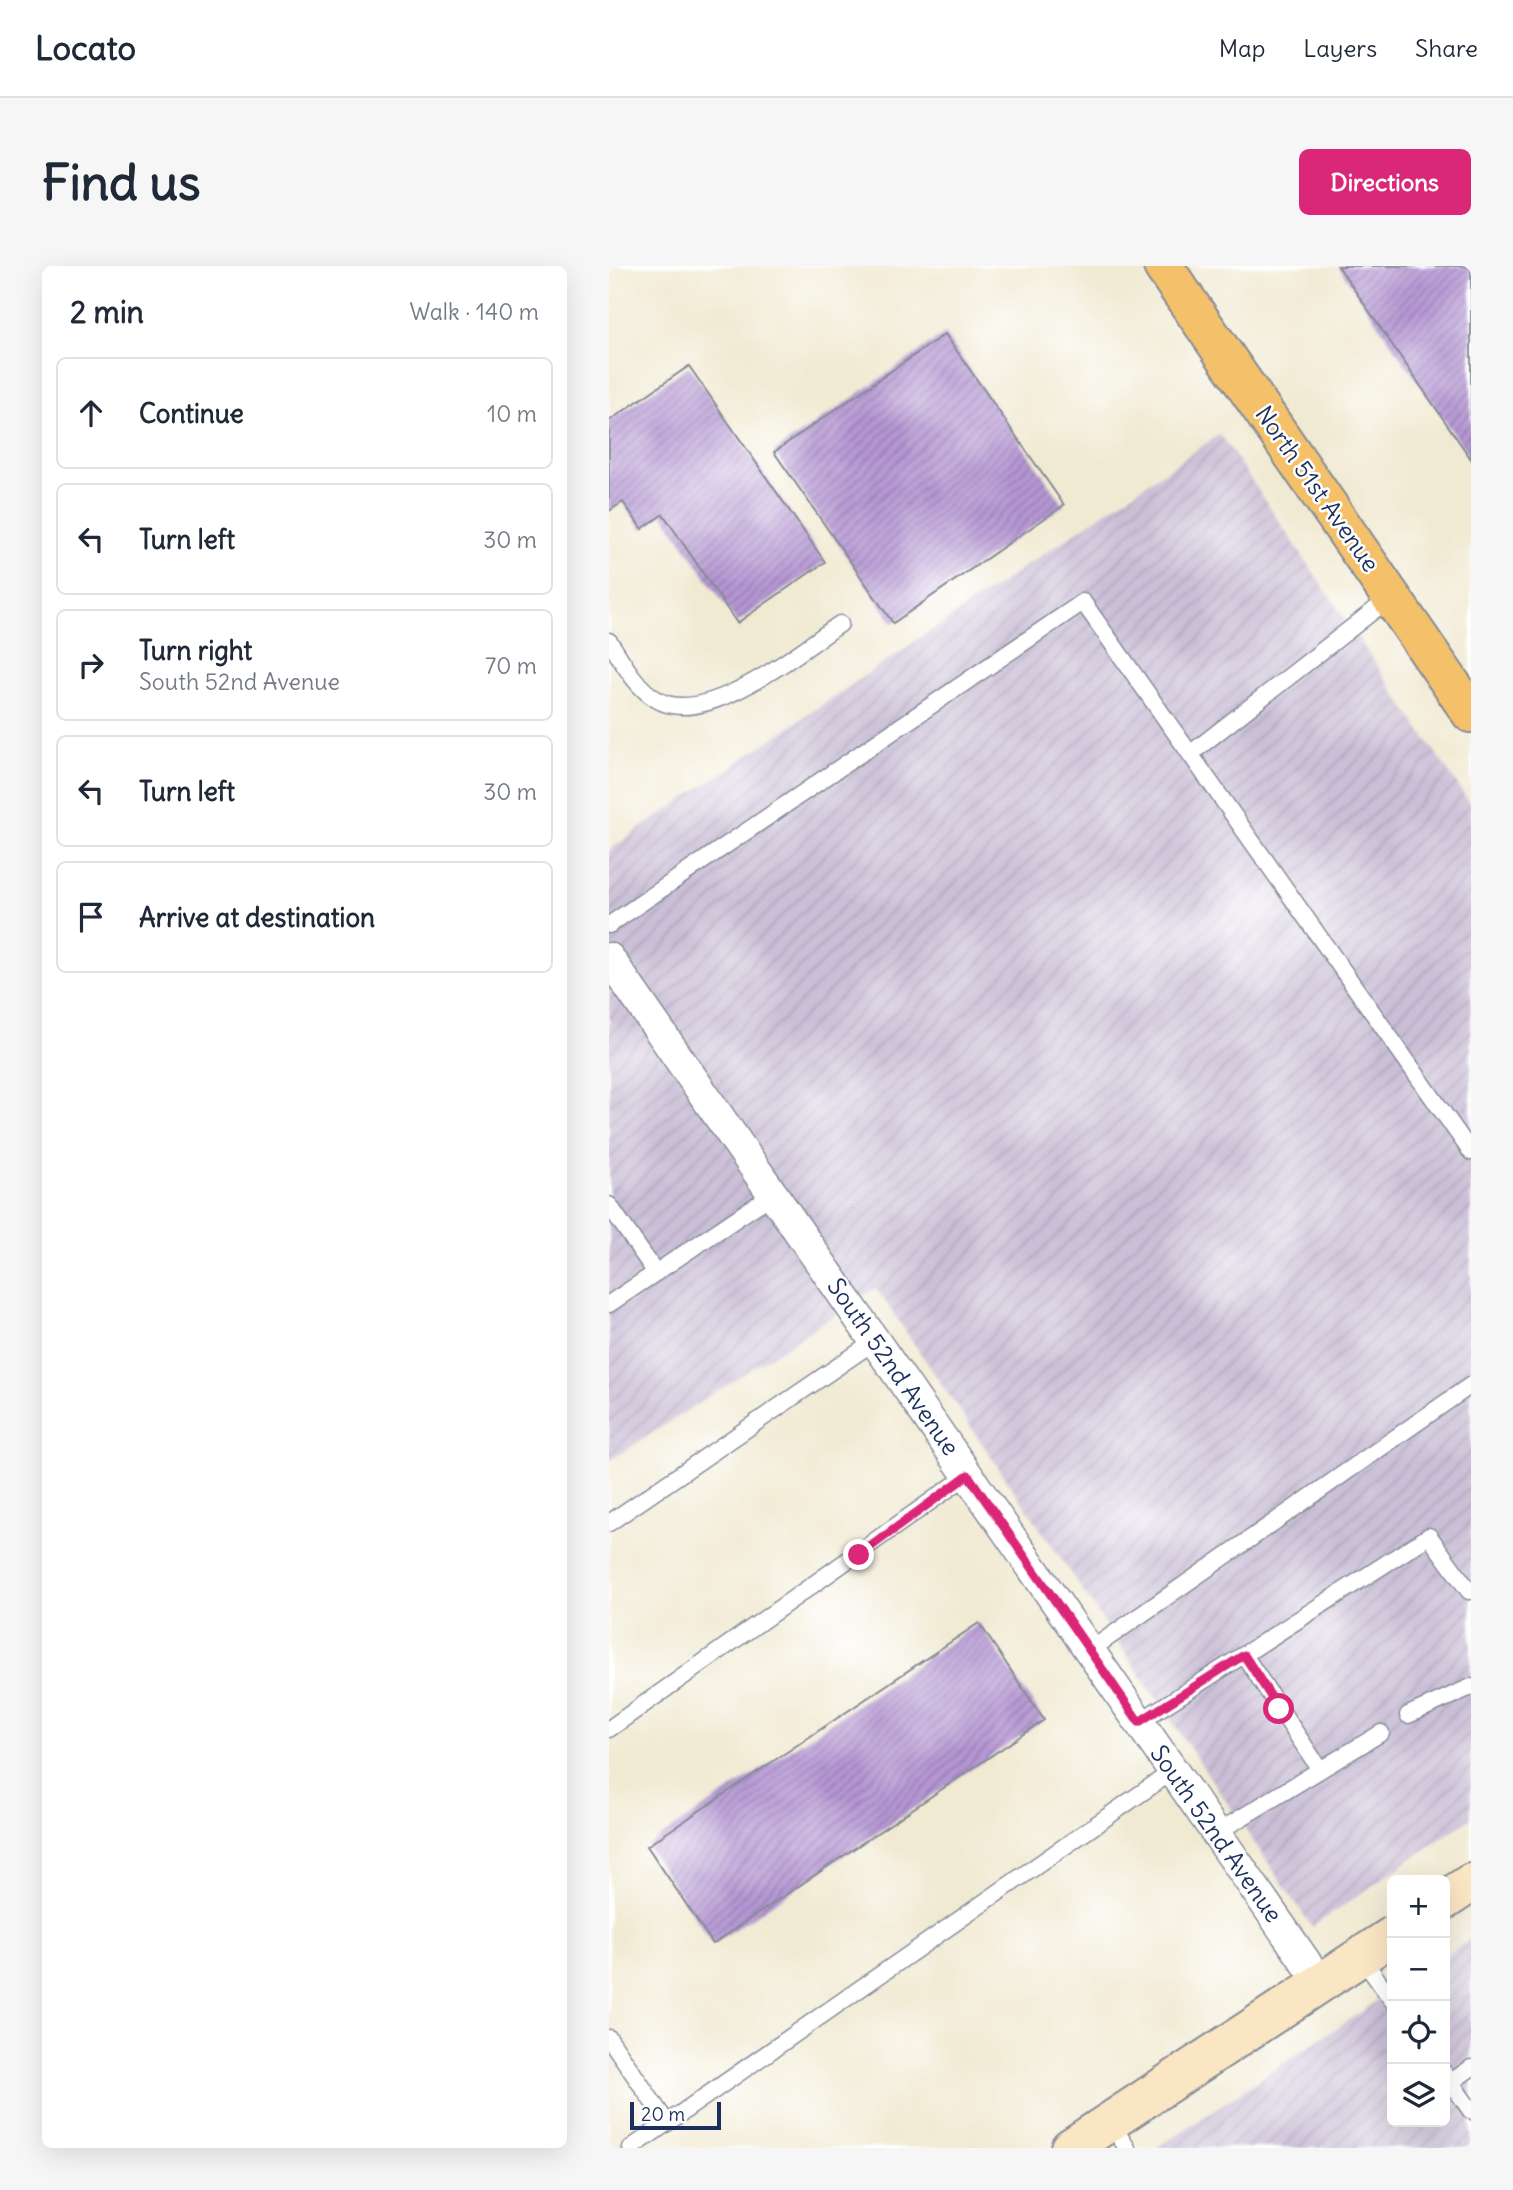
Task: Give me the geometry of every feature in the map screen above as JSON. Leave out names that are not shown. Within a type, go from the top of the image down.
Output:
[{"type":"main road","name":"North 51st Avenue","points":[[1163,266],[1471,713]]},
{"type":"main road","points":[[1450,1897],[1471,1883]]},
{"type":"main road","points":[[1070,2148],[1119,2135],[1321,1984],[1389,1938]]},
{"type":"street","name":"South 52nd Avenue","points":[[609,958],[1321,1984]]},
{"type":"lane","points":[[1191,754],[1391,597]]},
{"type":"lane","points":[[609,925],[1083,602],[1471,1152]]},
{"type":"lane","points":[[609,641],[639,684],[657,701],[697,708],[745,688],[840,624]]},
{"type":"lane","points":[[609,1304],[773,1194]]},
{"type":"lane","points":[[609,1205],[656,1273]]},
{"type":"lane","points":[[609,1522],[875,1340]]},
{"type":"lane","points":[[1089,1651],[1471,1385]]},
{"type":"lane","points":[[609,1729],[968,1475]]},
{"type":"lane","points":[[1139,1722],[1430,1536],[1471,1591]]},
{"type":"lane","points":[[1244,1655],[1319,1768]]},
{"type":"lane","points":[[1408,1715],[1471,1687]]},
{"type":"lane","points":[[1216,1833],[1319,1768],[1381,1733]]},
{"type":"lane","points":[[631,2148],[1173,1771]]},
{"type":"lane","points":[[1361,1957],[1387,1993]]},
{"type":"lane","points":[[609,2038],[667,2123]]},
{"type":"lane","points":[[1450,2077],[1471,2068]]},
{"type":"lane","points":[[1450,2081],[1471,2111]]},
{"type":"shaded area","points":[[1220,434],[1471,805],[1471,1818],[1312,1927],[876,1288],[609,1461],[609,850]]},
{"type":"shaded area","points":[[1471,1939],[1471,2148],[1157,2148],[1387,1994],[1387,2127],[1450,2127],[1450,1953]]},
{"type":"building","points":[[1338,266],[1471,266],[1471,459]]},
{"type":"building","points":[[945,334],[1064,505],[893,623],[774,452]]},
{"type":"building","points":[[689,366],[825,562],[737,623],[663,514],[642,529],[623,502],[609,511],[609,421]]},
{"type":"building","points":[[979,1623],[1044,1720],[713,1944],[647,1846]]},
{"type":"route","points":[[859,1555],[968,1475],[1139,1722],[1244,1655],[1279,1709]]}]
